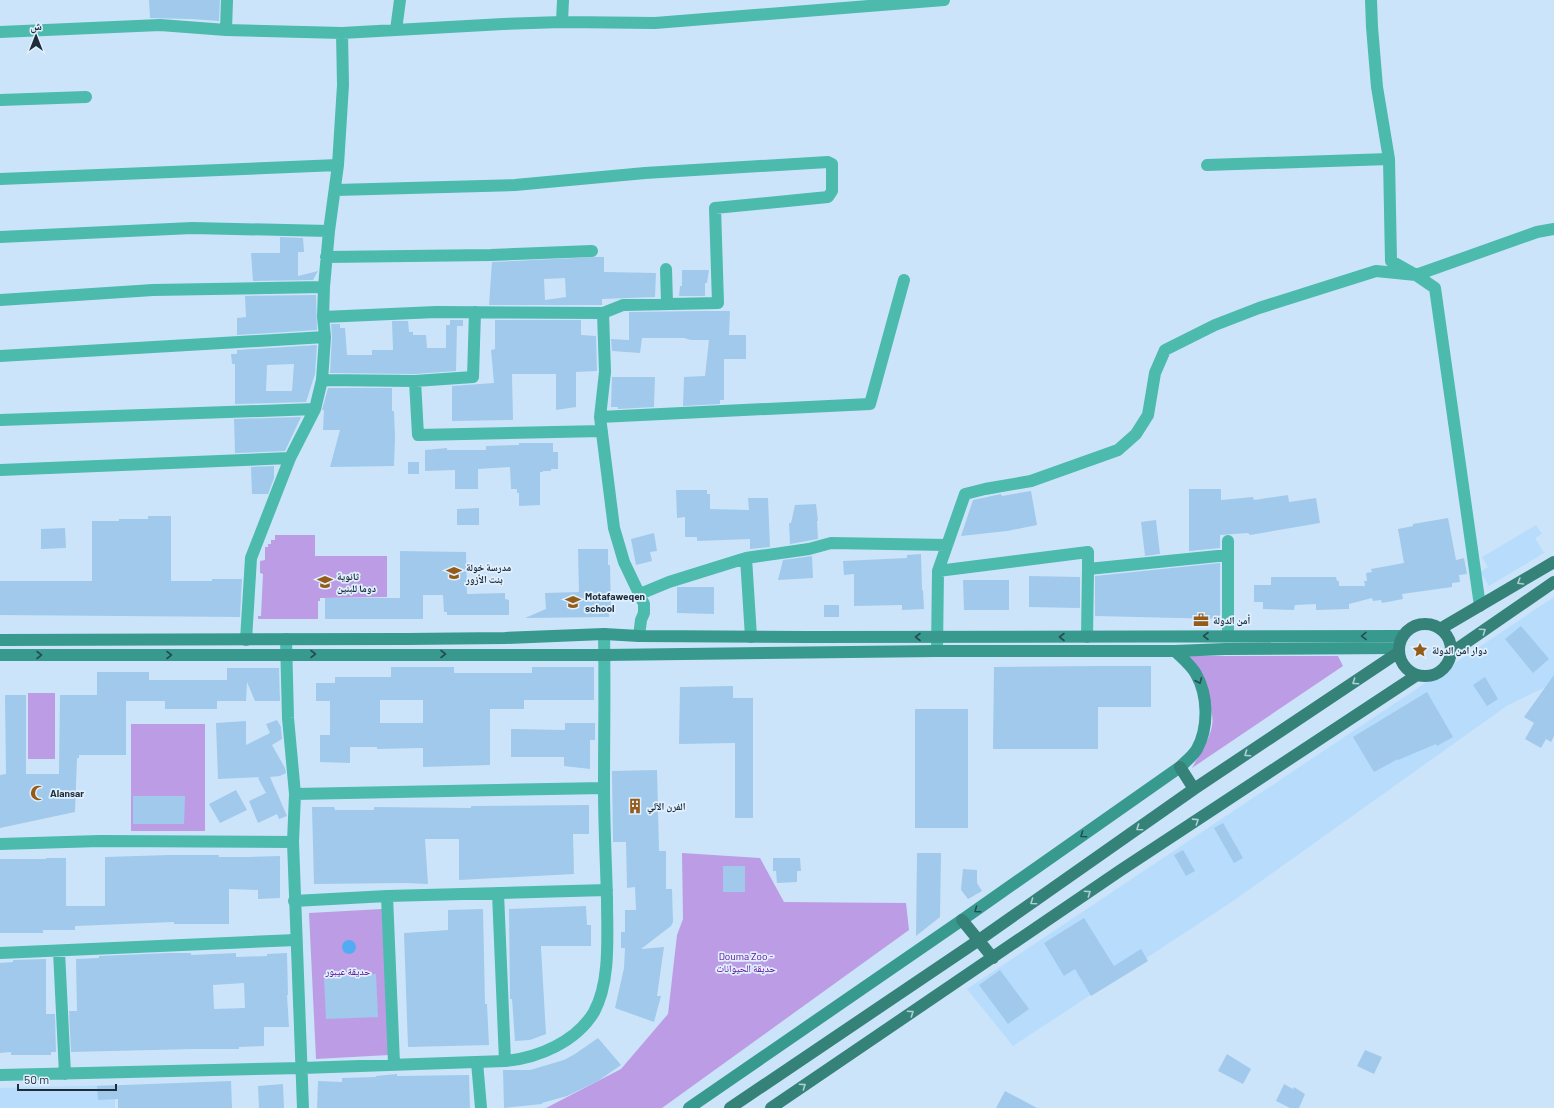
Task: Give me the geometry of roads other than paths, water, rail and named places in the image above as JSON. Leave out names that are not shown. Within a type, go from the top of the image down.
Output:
[{"type":"main road","points":[[1440,629],[1554,562]]},
{"type":"main road","points":[[1451,653],[1554,582]]},
{"type":"main road","points":[[1420,624],[1434,626],[1440,629],[1447,636],[1451,653],[1449,661],[1445,667],[1439,672],[1424,676],[1411,673],[1402,664],[1398,650],[1407,630],[1420,624]]},
{"type":"main road","points":[[0,640],[505,638],[604,634],[639,636],[750,637],[1403,636]]},
{"type":"main road","points":[[0,655],[604,654],[937,651],[1175,651],[1232,649],[1398,650]]},
{"type":"main road","points":[[730,1108],[979,940],[1194,789],[1398,650]]},
{"type":"main road","points":[[689,1108],[962,920],[1180,767],[1191,757],[1200,742],[1205,726],[1202,688],[1191,666],[1175,651]]},
{"type":"main road","points":[[771,1108],[1121,870],[1417,675]]},
{"type":"main road","points":[[1180,767],[1194,789]]},
{"type":"main road","points":[[962,920],[993,958]]},
{"type":"street","points":[[226,30],[227,0]]},
{"type":"street","points":[[396,30],[400,0]]},
{"type":"street","points":[[562,22],[563,0]]},
{"type":"street","points":[[0,32],[160,25],[226,30],[342,33],[562,22],[655,23],[944,0]]},
{"type":"street","points":[[1371,0],[1377,87],[1389,159],[1391,261],[1435,288],[1480,606]]},
{"type":"street","points":[[246,640],[251,558],[290,458],[315,409],[322,380],[325,337],[323,317],[326,257],[336,190],[343,85],[342,33]]},
{"type":"street","points":[[0,100],[86,97]]},
{"type":"street","points":[[1207,166],[1389,159]]},
{"type":"street","points":[[323,317],[436,312],[603,313],[623,305],[718,303],[714,208],[828,196],[832,191],[832,164],[828,162],[645,173],[515,185],[336,190]]},
{"type":"street","points":[[0,179],[338,165]]},
{"type":"street","points":[[0,237],[192,228],[329,231]]},
{"type":"street","points":[[937,651],[938,571],[964,494],[1031,481],[1118,450],[1136,434],[1148,415],[1155,374],[1165,350],[1215,325],[1259,308],[1376,271],[1416,275],[1537,232],[1554,229]]},
{"type":"street","points":[[326,257],[491,255],[592,251]]},
{"type":"street","points":[[666,269],[667,304]]},
{"type":"street","points":[[600,417],[870,404],[904,280]]},
{"type":"street","points":[[0,300],[153,290],[324,286]]},
{"type":"street","points":[[322,380],[415,381],[474,377],[475,312]]},
{"type":"street","points":[[603,313],[605,372],[600,417],[614,528],[624,562],[644,604],[644,613],[641,620],[639,636]]},
{"type":"street","points":[[0,356],[325,337]]},
{"type":"street","points":[[415,381],[418,435],[602,431]]},
{"type":"street","points":[[0,420],[315,409]]},
{"type":"street","points":[[0,470],[290,458]]},
{"type":"street","points":[[1228,542],[1228,636]]},
{"type":"street","points":[[640,594],[669,582],[746,558],[809,549],[831,543],[947,545]]},
{"type":"street","points":[[938,571],[1088,552],[1087,637]]},
{"type":"street","points":[[1088,569],[1228,554]]},
{"type":"street","points":[[746,558],[750,637]]},
{"type":"street","points":[[0,1075],[302,1068],[505,1061],[515,1060],[540,1053],[561,1043],[579,1031],[593,1012],[603,992],[608,944],[604,788],[604,634]]},
{"type":"street","points":[[286,639],[288,718],[295,794],[293,842],[294,901],[303,1108]]},
{"type":"street","points":[[295,794],[604,788]]},
{"type":"street","points":[[0,844],[100,841],[293,842]]},
{"type":"street","points":[[294,901],[387,896],[607,890]]},
{"type":"street","points":[[498,893],[505,1061]]},
{"type":"street","points":[[387,896],[394,1064]]},
{"type":"street","points":[[0,952],[59,951],[296,940]]},
{"type":"street","points":[[59,951],[65,1074]]},
{"type":"street","points":[[477,1062],[481,1108]]},
{"type":"water","points":[[346,940],[352,940],[356,944],[356,950],[352,954],[346,954],[342,950],[342,944]]},
{"type":"place","name":"مدرسة خولة بنت الأزور","points":[[454,573]]},
{"type":"place","name":"ثانوية دوما للبنين","points":[[325,582]]},
{"type":"place","name":"Motafaweqen school","points":[[573,602]]},
{"type":"place","name":"أمن الدولة","points":[[1201,620]]},
{"type":"place","name":"دوار امن الدولة","points":[[1420,650]]},
{"type":"place","name":"Alansar","points":[[38,793]]},
{"type":"place","name":"الفرن الآلي","points":[[635,806]]},
{"type":"park label","name":"Douma Zoo - حديقة الحيوانات","points":[[746,962]]},
{"type":"park label","name":"حديقة عيبور","points":[[348,971]]}]
